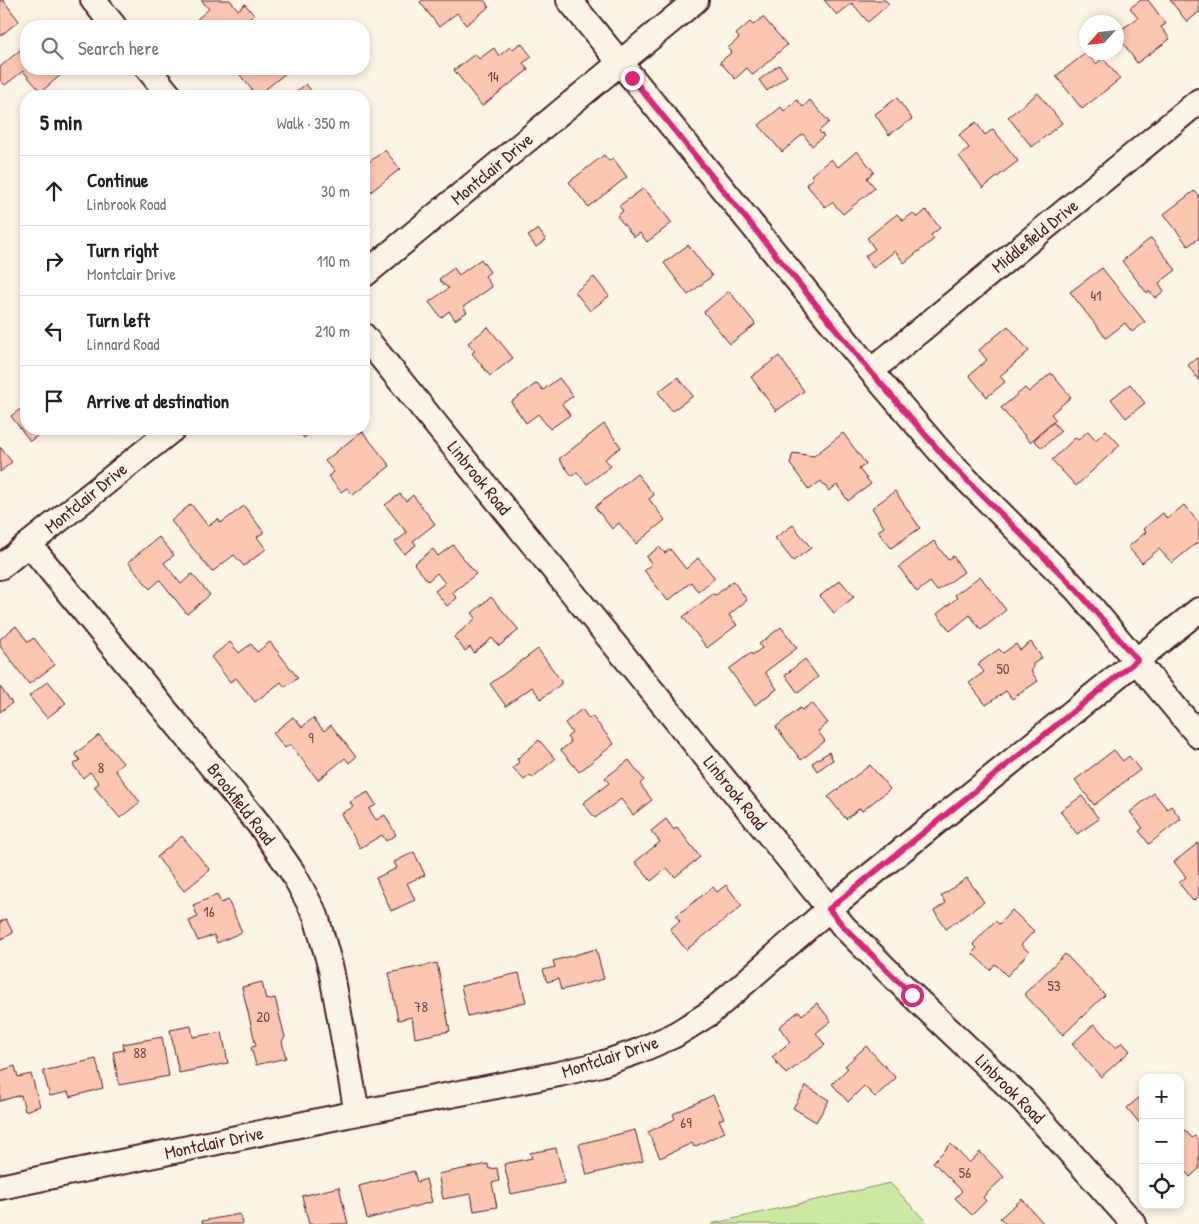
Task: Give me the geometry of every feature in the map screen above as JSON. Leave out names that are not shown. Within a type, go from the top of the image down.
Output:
[{"type":"street","points":[[93,0],[109,20]]},
{"type":"street","points":[[569,0],[870,371],[949,462],[1077,590],[1199,736]]},
{"type":"street","name":"Montclair Drive","points":[[370,270],[696,0]]},
{"type":"street","points":[[153,75],[165,90]]},
{"type":"street","name":"Middlefield Drive","points":[[870,371],[1199,101]]},
{"type":"street","name":"Linbrook Road","points":[[370,343],[844,927],[912,995],[1023,1100],[1134,1224]]},
{"type":"street","name":"Montclair Drive","points":[[0,567],[165,435]]},
{"type":"street","name":"Brookfield Road","points":[[29,544],[262,828],[293,873],[316,916],[331,969],[357,1113]]},
{"type":"street","name":"Montclair Drive","points":[[0,1187],[357,1113],[559,1074],[601,1064],[674,1036],[710,1013],[829,909],[1199,610]]},
{"type":"green space","points":[[890,1183],[928,1224],[711,1224]]},
{"type":"building","points":[[0,0],[3,0],[19,21],[0,36]]},
{"type":"building","points":[[201,0],[230,0],[238,10],[245,4],[254,15],[248,20],[196,20],[209,9]]},
{"type":"building","points":[[422,0],[484,0],[489,7],[466,25],[457,13],[439,27],[420,2]]},
{"type":"building","points":[[824,0],[885,0],[889,4],[868,22],[852,3],[837,15]]},
{"type":"building","points":[[1141,0],[1148,0],[1166,24],[1161,27],[1170,39],[1137,63],[1124,44],[1124,28],[1138,18],[1130,8]]},
{"type":"building","points":[[1170,0],[1199,0],[1199,12],[1187,22]]},
{"type":"building","points":[[763,17],[787,45],[753,75],[747,68],[735,79],[720,62],[732,52],[728,48],[739,38],[736,34],[750,22],[753,25]]},
{"type":"building","points":[[521,43],[532,57],[523,63],[528,70],[482,106],[454,70],[475,54],[479,59],[494,48],[499,56],[510,47],[513,49]]},
{"type":"building","points":[[20,50],[20,73],[5,85],[0,80],[0,67]]},
{"type":"building","points":[[1079,58],[1079,60],[1092,60],[1096,64],[1101,60],[1105,60],[1120,79],[1082,109],[1056,76]]},
{"type":"building","points":[[779,65],[787,76],[767,91],[759,80]]},
{"type":"building","points":[[26,75],[61,75],[43,90],[39,90]]},
{"type":"building","points":[[240,75],[283,75],[265,90],[252,90]]},
{"type":"building","points":[[306,84],[310,90],[298,90]]},
{"type":"building","points":[[1038,93],[1062,123],[1032,147],[1008,117]]},
{"type":"building","points":[[897,98],[912,119],[889,135],[875,114]]},
{"type":"building","points":[[797,100],[803,107],[810,100],[829,122],[819,131],[824,136],[812,146],[803,134],[782,152],[759,125],[781,107],[784,111]]},
{"type":"building","points":[[976,122],[985,135],[993,129],[1018,161],[983,188],[959,156],[969,148],[959,135]]},
{"type":"building","points":[[385,150],[400,169],[370,192],[370,161]]},
{"type":"building","points":[[857,151],[874,172],[867,178],[875,188],[843,214],[832,202],[825,207],[806,184],[813,178],[811,175],[831,159],[838,167]]},
{"type":"building","points":[[604,155],[609,161],[613,158],[627,177],[588,207],[569,182]]},
{"type":"building","points":[[644,188],[672,223],[647,242],[640,233],[634,237],[617,216],[623,211],[619,206]]},
{"type":"building","points":[[1194,191],[1199,195],[1199,238],[1188,246],[1164,214]]},
{"type":"building","points":[[926,210],[940,228],[931,235],[934,239],[904,263],[895,251],[873,268],[865,256],[875,249],[867,238],[897,214],[903,221],[913,213],[917,218]]},
{"type":"building","points":[[538,229],[546,240],[536,247],[528,236]]},
{"type":"building","points":[[1151,238],[1176,270],[1159,283],[1164,291],[1155,298],[1150,292],[1146,292],[1122,261]]},
{"type":"building","points":[[688,245],[712,276],[688,295],[664,263]]},
{"type":"building","points":[[481,259],[490,272],[485,276],[492,287],[463,307],[467,312],[455,320],[449,311],[441,318],[429,302],[449,288],[439,279],[454,268],[459,275]]},
{"type":"building","points":[[1102,268],[1145,322],[1132,332],[1125,323],[1106,338],[1070,292]]},
{"type":"building","points":[[594,277],[609,296],[590,311],[575,292]]},
{"type":"building","points":[[729,291],[755,325],[730,344],[704,312]]},
{"type":"building","points":[[1008,326],[1029,351],[1000,376],[1005,382],[987,397],[969,375],[987,360],[979,350]]},
{"type":"building","points":[[488,327],[513,358],[490,376],[472,353],[475,351],[468,343]]},
{"type":"building","points":[[779,356],[804,391],[776,411],[751,377]]},
{"type":"building","points":[[1199,357],[1199,381],[1188,365]]},
{"type":"building","points":[[1051,373],[1071,397],[1051,414],[1056,420],[1030,442],[1001,408],[1025,388],[1029,392]]},
{"type":"building","points":[[678,377],[693,396],[672,411],[658,392]]},
{"type":"building","points":[[559,378],[573,396],[562,404],[570,415],[550,429],[538,414],[526,423],[511,402],[537,383],[543,390]]},
{"type":"building","points":[[1130,384],[1145,403],[1126,418],[1111,399]]},
{"type":"building","points":[[20,409],[20,428],[11,416]]},
{"type":"building","points":[[1053,422],[1061,431],[1042,448],[1034,440]]},
{"type":"building","points":[[604,424],[621,447],[605,459],[611,466],[587,484],[577,472],[572,476],[559,459]]},
{"type":"building","points":[[1106,430],[1120,445],[1076,486],[1052,460],[1075,438],[1078,440],[1088,431],[1096,440]]},
{"type":"building","points":[[843,433],[866,464],[859,469],[871,484],[848,501],[837,485],[829,491],[821,481],[809,490],[790,464],[793,453],[814,456]]},
{"type":"building","points":[[25,435],[38,435],[30,441]]},
{"type":"building","points":[[357,435],[365,435],[390,466],[353,495],[347,488],[341,492],[328,476],[334,472],[325,461]]},
{"type":"building","points":[[0,447],[12,462],[0,472]]},
{"type":"building","points":[[637,474],[654,495],[649,499],[665,520],[636,544],[619,523],[612,529],[595,507]]},
{"type":"building","points":[[895,491],[920,528],[891,548],[878,531],[884,527],[872,508]]},
{"type":"building","points":[[400,494],[406,501],[413,495],[435,524],[413,541],[416,545],[404,554],[395,542],[407,533],[385,505]]},
{"type":"building","points":[[191,504],[208,526],[218,519],[221,523],[244,506],[263,531],[257,537],[266,549],[244,566],[234,555],[212,572],[171,521]]},
{"type":"building","points":[[1184,505],[1199,523],[1199,541],[1172,563],[1159,549],[1142,563],[1128,547],[1146,532],[1143,529],[1163,513],[1167,519]]},
{"type":"building","points":[[793,525],[811,548],[793,561],[775,538]]},
{"type":"building","points":[[159,537],[174,555],[164,563],[181,584],[192,574],[210,595],[187,614],[160,580],[150,589],[128,562]]},
{"type":"building","points":[[934,541],[948,560],[953,556],[964,572],[937,591],[930,582],[917,592],[899,567]]},
{"type":"building","points":[[453,545],[476,574],[452,593],[457,598],[447,606],[435,591],[445,583],[437,573],[428,581],[414,564],[433,549],[438,556]]},
{"type":"building","points":[[659,547],[665,553],[670,549],[686,569],[698,558],[715,578],[698,592],[691,582],[668,601],[644,570],[652,564],[646,557]]},
{"type":"building","points":[[980,576],[1006,610],[981,630],[970,615],[950,631],[937,614],[957,598],[955,595]]},
{"type":"building","points":[[840,580],[854,597],[834,613],[820,596]]},
{"type":"building","points":[[733,581],[747,600],[729,615],[737,625],[707,648],[683,617]]},
{"type":"building","points":[[491,597],[519,630],[499,646],[492,638],[474,653],[470,647],[465,651],[454,637],[476,618],[472,613]]},
{"type":"building","points":[[16,626],[28,642],[34,638],[55,665],[29,684],[0,646],[0,639]]},
{"type":"building","points":[[781,627],[797,648],[765,672],[777,689],[755,705],[729,669],[751,653],[752,655],[762,648],[759,644]]},
{"type":"building","points":[[230,642],[239,653],[251,644],[257,652],[270,642],[298,678],[285,687],[281,682],[255,702],[236,678],[230,682],[211,657]]},
{"type":"building","points":[[1031,642],[1042,658],[1033,664],[1031,671],[1038,681],[1012,699],[1006,691],[986,705],[969,683],[984,672],[978,664],[999,649],[1003,653],[1016,644],[1020,650]]},
{"type":"building","points":[[538,649],[561,681],[561,684],[541,699],[532,687],[506,706],[490,684]]},
{"type":"building","points":[[805,659],[818,677],[798,693],[785,675]]},
{"type":"building","points":[[48,681],[66,703],[47,718],[29,696]]},
{"type":"building","points":[[0,687],[12,703],[0,712]]},
{"type":"building","points":[[812,703],[828,723],[818,731],[825,741],[801,760],[776,727],[800,708],[802,710]]},
{"type":"building","points":[[582,709],[589,719],[592,716],[614,744],[579,772],[561,750],[571,742],[567,737],[572,733],[565,723]]},
{"type":"building","points":[[293,717],[302,727],[313,718],[324,731],[331,725],[356,757],[349,763],[345,758],[318,780],[290,744],[285,748],[273,733]]},
{"type":"building","points":[[99,735],[123,763],[115,770],[140,802],[120,818],[94,787],[99,783],[90,772],[83,778],[73,765],[80,760],[75,754]]},
{"type":"building","points":[[539,740],[555,759],[532,778],[530,775],[524,780],[513,768],[519,762],[517,759]]},
{"type":"building","points":[[1114,750],[1123,761],[1129,756],[1140,770],[1094,805],[1075,780]]},
{"type":"building","points":[[829,752],[833,760],[817,771],[812,763]]},
{"type":"building","points":[[629,760],[644,780],[640,784],[652,800],[633,815],[621,799],[595,818],[583,803],[609,783],[605,778]]},
{"type":"building","points":[[870,765],[890,789],[862,811],[860,808],[846,819],[828,797]]},
{"type":"building","points":[[368,792],[376,805],[369,809],[376,820],[385,815],[396,835],[386,841],[382,835],[360,848],[341,814],[353,807],[350,802]]},
{"type":"building","points":[[1154,793],[1167,809],[1171,806],[1181,819],[1149,844],[1139,831],[1143,828],[1130,812]]},
{"type":"building","points":[[1082,796],[1099,819],[1077,834],[1060,811]]},
{"type":"building","points":[[666,819],[674,830],[677,827],[700,857],[675,877],[667,868],[651,881],[635,862],[660,842],[651,831]]},
{"type":"building","points":[[182,836],[210,870],[184,891],[157,857]]},
{"type":"building","points":[[1198,843],[1199,896],[1193,901],[1179,883],[1186,877],[1174,862]]},
{"type":"building","points":[[414,852],[425,875],[407,883],[415,900],[391,911],[376,878],[397,868],[394,862]]},
{"type":"building","points":[[967,878],[984,902],[946,929],[934,911],[946,903],[941,896]]},
{"type":"building","points":[[726,885],[742,906],[686,950],[670,929],[680,921],[676,916],[713,887],[717,892]]},
{"type":"building","points":[[217,895],[221,903],[228,900],[242,932],[217,943],[214,935],[198,941],[189,921],[198,917],[193,905]]},
{"type":"building","points":[[1012,910],[1034,931],[1021,945],[1029,952],[1007,976],[995,964],[990,970],[972,953],[977,948],[973,944],[995,921],[999,924]]},
{"type":"building","points":[[6,919],[13,933],[1,939],[0,922]]},
{"type":"building","points":[[596,949],[604,979],[561,990],[558,979],[547,982],[543,970],[555,967],[553,961]]},
{"type":"building","points":[[1065,954],[1105,995],[1063,1035],[1024,994]]},
{"type":"building","points":[[437,963],[450,1031],[415,1038],[412,1017],[398,1020],[389,973]]},
{"type":"building","points":[[519,973],[526,1002],[468,1016],[461,986]]},
{"type":"building","points":[[262,982],[266,1000],[275,998],[285,1037],[282,1041],[286,1058],[256,1065],[251,1047],[256,1046],[242,987]]},
{"type":"building","points":[[817,1003],[831,1021],[816,1033],[825,1045],[786,1074],[772,1057],[790,1042],[779,1027],[799,1011],[802,1015]]},
{"type":"building","points":[[1094,1024],[1116,1048],[1122,1042],[1130,1051],[1101,1077],[1072,1044]]},
{"type":"building","points":[[191,1026],[193,1037],[222,1032],[228,1063],[179,1073],[170,1030]]},
{"type":"building","points":[[162,1037],[169,1076],[119,1085],[113,1052],[124,1050],[123,1044]]},
{"type":"building","points":[[866,1046],[896,1078],[875,1097],[864,1086],[848,1102],[832,1084],[848,1068],[845,1066]]},
{"type":"building","points":[[96,1059],[103,1088],[70,1097],[68,1092],[50,1096],[43,1071]]},
{"type":"building","points":[[15,1066],[18,1077],[31,1074],[40,1106],[25,1111],[21,1095],[0,1101],[0,1071]]},
{"type":"building","points":[[806,1086],[829,1100],[816,1122],[793,1108]]},
{"type":"building","points":[[713,1095],[724,1118],[719,1120],[725,1132],[694,1147],[692,1143],[660,1158],[648,1132],[675,1119],[673,1114]]},
{"type":"building","points":[[1139,1098],[1139,1122],[1127,1108]]},
{"type":"building","points":[[635,1130],[643,1161],[587,1175],[579,1144]]},
{"type":"building","points":[[1184,1131],[1192,1138],[1195,1136],[1199,1141],[1199,1169],[1190,1177],[1184,1170]]},
{"type":"building","points":[[951,1144],[969,1163],[980,1152],[1004,1177],[983,1197],[986,1201],[972,1215],[955,1198],[962,1191],[933,1162]]},
{"type":"building","points":[[556,1148],[565,1183],[511,1194],[504,1164],[532,1158],[530,1153]]},
{"type":"building","points":[[488,1164],[489,1169],[497,1168],[499,1181],[492,1183],[497,1207],[474,1211],[471,1194],[443,1199],[438,1174]]},
{"type":"building","points":[[414,1171],[417,1182],[426,1179],[432,1202],[367,1219],[359,1186]]},
{"type":"building","points":[[339,1187],[348,1224],[309,1224],[302,1196]]},
{"type":"building","points":[[1022,1199],[1044,1224],[1004,1224],[1000,1218]]},
{"type":"building","points":[[240,1214],[242,1224],[203,1224],[202,1221]]},
{"type":"route","points":[[632,78],[870,371],[949,462],[1077,590],[1137,660],[829,909],[844,927],[912,995]]}]
